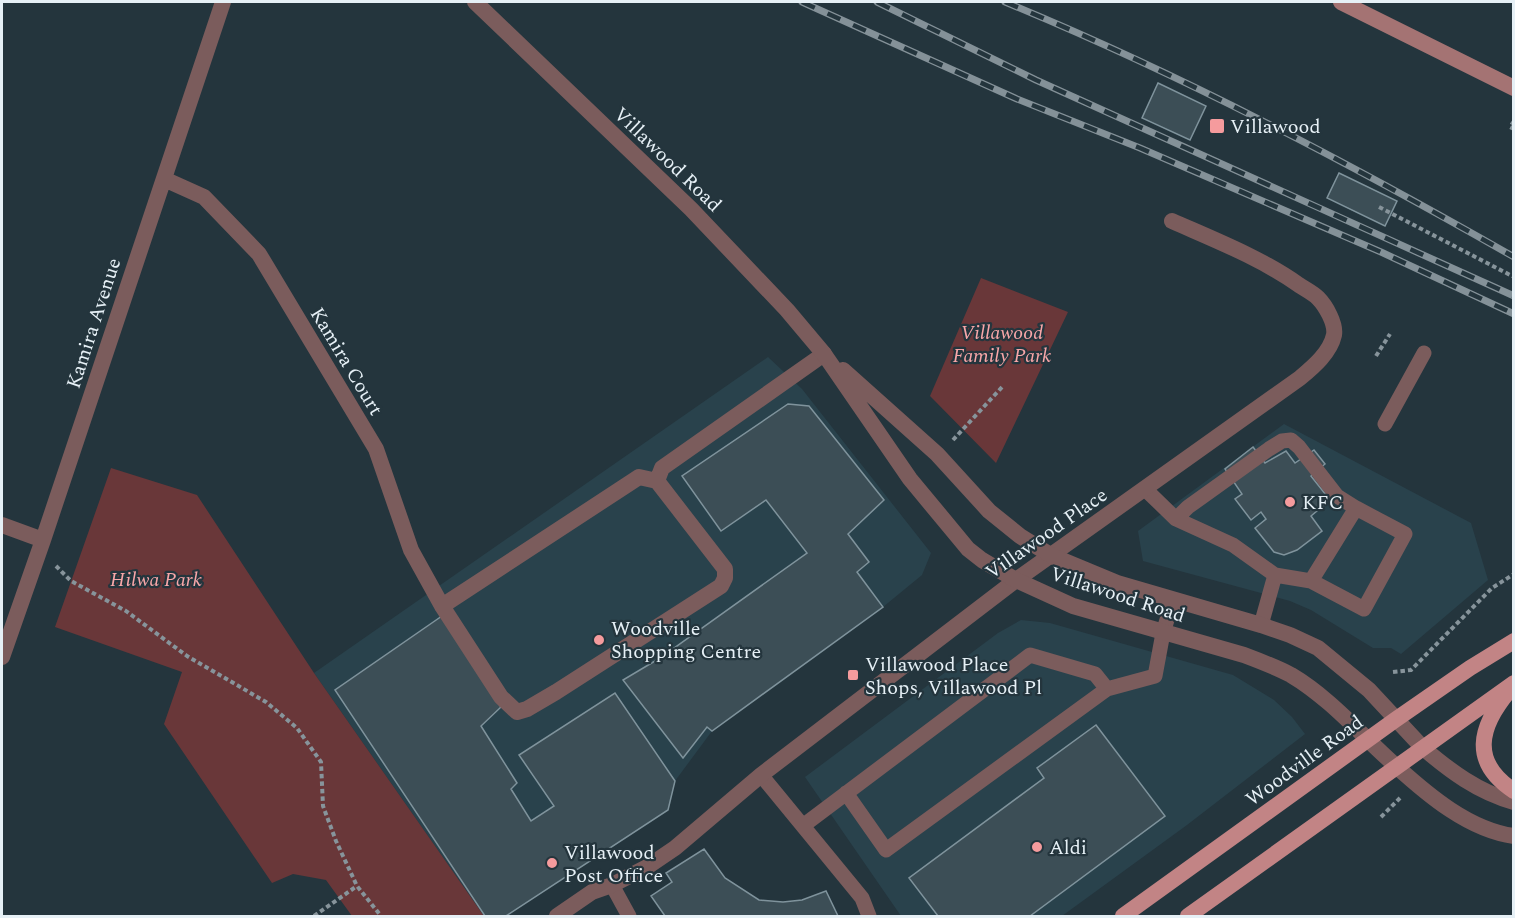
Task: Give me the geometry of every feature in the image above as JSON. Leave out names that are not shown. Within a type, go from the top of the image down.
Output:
[{"type":"main road","points":[[1341,2],[1514,88]]},
{"type":"main road","name":"Woodville Road","points":[[1123,916],[1395,720],[1470,668],[1514,641]]},
{"type":"main road","points":[[1188,916],[1422,747],[1514,684]]},
{"type":"main road","points":[[1514,684],[1490,721],[1483,745],[1485,759],[1491,772],[1514,791]]},
{"type":"street","name":"Kamira Avenue","points":[[2,657],[223,2]]},
{"type":"street","name":"Villawood Road","points":[[475,2],[691,209],[787,310],[824,354],[910,479],[957,537],[982,560],[1016,580],[1073,606],[1268,663],[1293,676],[1426,792],[1473,822],[1500,834],[1514,836]]},
{"type":"street","name":"Kamira Court","points":[[164,179],[204,198],[259,254],[376,449],[411,550],[442,606],[501,697],[518,712],[527,709],[721,586],[725,578],[725,569],[657,481]]},
{"type":"street","name":"Villawood Place","points":[[557,916],[592,892],[612,885],[647,867],[675,848],[761,775],[1016,580],[1300,378],[1326,352],[1335,334],[1331,319],[1318,298],[1294,281],[1221,243],[1172,221]]},
{"type":"street","name":"Villawood Road","points":[[824,354],[938,454],[989,511],[1020,536],[1052,556],[1117,583],[1261,625],[1318,648],[1369,690],[1422,747],[1462,779],[1489,793],[1514,802]]},
{"type":"street","points":[[442,606],[639,477],[657,481],[662,468],[824,354]]},
{"type":"street","points":[[2,525],[43,540]]},
{"type":"lane","points":[[1385,424],[1424,353]]},
{"type":"lane","points":[[1145,489],[1176,519],[1233,545],[1275,575],[1311,581],[1364,609],[1405,534],[1337,496],[1291,440],[1282,441],[1269,449],[1188,507],[1176,519]]},
{"type":"lane","points":[[1311,581],[1356,508]]},
{"type":"lane","points":[[1261,625],[1275,575]]},
{"type":"lane","points":[[846,793],[886,850],[1107,689],[1155,676],[1163,633],[1173,600]]},
{"type":"lane","points":[[804,825],[1030,655],[1095,674],[1107,689]]},
{"type":"lane","points":[[761,775],[862,898],[869,916]]},
{"type":"lane","points":[[612,885],[629,916]]},
{"type":"path","points":[[1514,121],[1510,127],[1514,129]]},
{"type":"path","points":[[1379,207],[1514,277]]},
{"type":"path","points":[[1376,356],[1390,334]]},
{"type":"path","points":[[950,443],[1004,385]]},
{"type":"path","points":[[43,540],[54,565],[71,581],[126,611],[187,656],[266,702],[297,728],[321,762],[323,806],[336,841],[357,886],[381,916]]},
{"type":"path","points":[[1393,672],[1412,670],[1492,588],[1514,574]]},
{"type":"path","points":[[1381,817],[1400,798]]},
{"type":"path","points":[[315,916],[357,886]]},
{"type":"shaded area","name":"Woodville Shopping Centre","points":[[768,357],[802,389],[931,553],[922,575],[883,607],[712,731],[675,781],[668,810],[506,916],[484,916],[314,673]]},
{"type":"shaded area","points":[[1284,424],[1471,523],[1488,580],[1401,654],[1391,648],[1373,648],[1311,610],[1290,601],[1143,561],[1138,531]]},
{"type":"shaded area","points":[[1021,620],[1050,623],[1233,675],[1274,700],[1292,717],[1305,734],[1187,825],[1062,916],[901,916],[805,777],[998,633]]},
{"type":"green space","name":"Villawood Family Park","points":[[981,278],[1068,312],[996,463],[930,396]]},
{"type":"green space","name":"Hilwa Park","points":[[111,468],[197,495],[314,673],[484,916],[352,916],[326,880],[293,874],[272,883],[164,724],[182,672],[55,627]]},
{"type":"building","points":[[1158,83],[1206,106],[1190,140],[1142,118]]},
{"type":"building","name":"Villawood","points":[[1339,173],[1397,201],[1385,226],[1327,198]]},
{"type":"building","points":[[788,404],[809,406],[884,500],[848,534],[869,562],[857,572],[883,607],[712,731],[707,727],[683,758],[623,680],[660,658],[807,553],[766,500],[721,531],[682,476]]},
{"type":"building","points":[[1253,447],[1265,463],[1286,451],[1295,463],[1314,450],[1325,464],[1311,476],[1330,500],[1311,516],[1322,531],[1297,550],[1284,555],[1274,552],[1255,528],[1266,519],[1261,512],[1251,520],[1235,499],[1242,494],[1225,469]]},
{"type":"building","points":[[442,616],[501,707],[481,726],[517,783],[511,789],[531,821],[554,806],[519,755],[615,693],[675,781],[668,810],[506,916],[485,916],[335,690]]},
{"type":"building","name":"Aldi","points":[[1096,725],[1165,816],[1030,916],[938,916],[909,878],[1044,778],[1037,768]]},
{"type":"building","points":[[704,849],[725,878],[759,900],[783,902],[802,900],[826,891],[838,916],[665,916],[651,896],[672,882],[666,873]]},
{"type":"railway","points":[[802,2],[1017,99],[1140,148],[1381,252],[1514,314]]},
{"type":"railway","points":[[877,2],[1036,80],[1514,296]]},
{"type":"railway","points":[[1005,2],[1135,59],[1263,121],[1514,257]]},
{"type":"place","name":"Villawood","points":[[1217,126]]},
{"type":"place","name":"KFC","points":[[1290,502]]},
{"type":"place","name":"Woodville Shopping Centre","points":[[599,640]]},
{"type":"place","name":"Villawood Place Shops, Villawood Pl","points":[[853,675]]},
{"type":"place","name":"Aldi","points":[[1037,847]]},
{"type":"place","name":"Villawood Post Office","points":[[552,863]]}]
